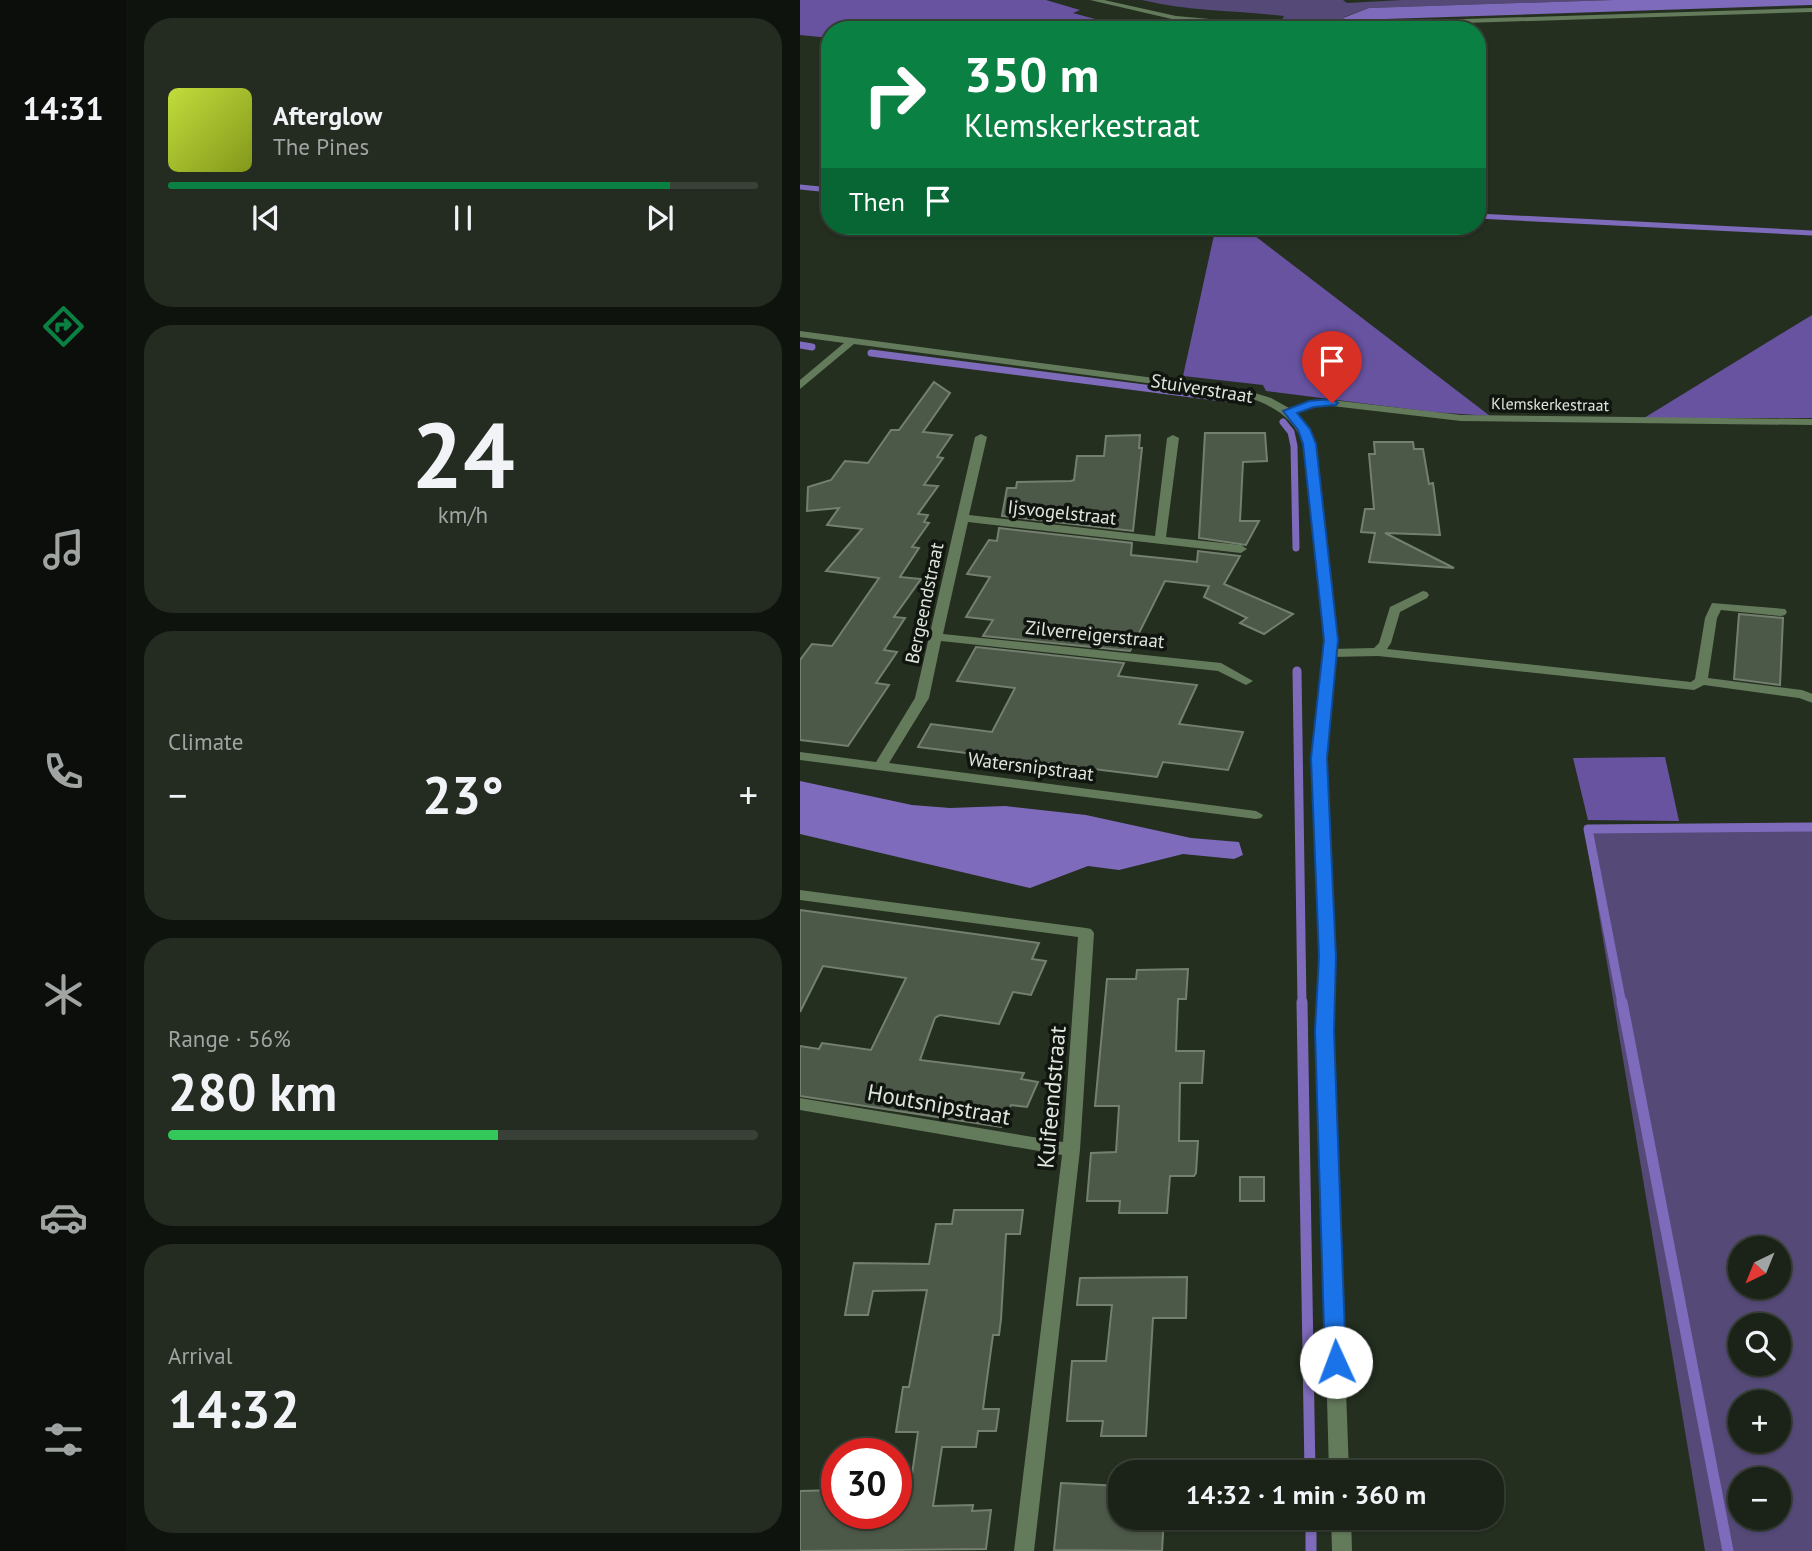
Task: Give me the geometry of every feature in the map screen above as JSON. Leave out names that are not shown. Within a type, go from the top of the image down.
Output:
[{"type":"street","points":[[1094,0],[1176,18],[1210,21]]},
{"type":"street","points":[[1466,21],[1812,10]]},
{"type":"street","name":"Stuiverstraat","points":[[800,334],[1245,393],[1269,400],[1290,411]]},
{"type":"street","points":[[800,386],[852,341]]},
{"type":"street","name":"Klemskerkestraat","points":[[1290,411],[1313,403],[1332,403],[1462,418],[1812,422]]},
{"type":"street","points":[[1290,411],[1304,429],[1310,444],[1331,653],[1319,758],[1328,957],[1325,1031],[1339,1460]]},
{"type":"street","name":"Bergeendstraat","points":[[880,766],[922,698],[981,437]]},
{"type":"street","points":[[1159,540],[1173,438]]},
{"type":"street","name":"Ijsvogelstraat","points":[[962,518],[1241,549]]},
{"type":"street","points":[[1378,652],[1385,643],[1394,610],[1423,595]]},
{"type":"street","points":[[1701,681],[1711,618],[1716,606],[1781,612]]},
{"type":"street","name":"Zilverreigerstraat","points":[[937,637],[1221,667],[1246,681]]},
{"type":"street","points":[[1331,653],[1378,652],[1694,686],[1701,681],[1802,694],[1812,699]]},
{"type":"street","name":"Watersnipstraat","points":[[800,756],[1256,815]]},
{"type":"street","name":"Kuifeendstraat","points":[[800,895],[1086,933],[1071,1150],[1024,1551]]},
{"type":"street","name":"Houtsnipstraat","points":[[800,1104],[1071,1150]]},
{"type":"street","points":[[1341,1530],[1342,1551]]},
{"type":"shaded area","points":[[800,0],[1046,0],[1080,10],[1073,13],[1102,21],[821,21],[821,37],[800,35]]},
{"type":"shaded area","points":[[1142,0],[1343,0],[1347,3],[1402,0],[1613,0],[1369,8],[1344,17],[1351,21],[1281,21],[1284,16]]},
{"type":"shaded area","points":[[1613,0],[1813,0],[1812,5],[1374,21],[1350,21],[1343,18],[1369,8]]},
{"type":"shaded area","points":[[1214,235],[1254,235],[1490,416],[1432,412],[1266,391],[1263,385],[1183,376]]},
{"type":"shaded area","points":[[1812,315],[1812,418],[1644,418]]},
{"type":"shaded area","points":[[1665,757],[1679,821],[1588,820],[1573,758]]},
{"type":"shaded area","points":[[800,781],[912,805],[950,808],[1005,806],[1086,815],[1191,838],[1239,842],[1243,855],[1234,859],[1183,854],[1119,870],[1088,866],[1030,888],[800,834]]},
{"type":"shaded area","points":[[1584,825],[1812,826],[1812,1551],[1705,1551]]},
{"type":"building","points":[[934,382],[950,393],[923,432],[952,435],[937,457],[943,458],[924,485],[938,486],[918,514],[928,515],[924,522],[929,523],[912,547],[919,548],[900,577],[921,579],[894,617],[905,618],[884,650],[897,652],[876,683],[889,685],[848,746],[800,740],[800,660],[812,644],[832,646],[879,578],[826,571],[862,529],[827,525],[839,508],[807,511],[808,487],[831,480],[845,461],[868,463],[891,430],[899,430]]},
{"type":"building","points":[[1205,433],[1265,433],[1267,461],[1243,462],[1240,521],[1259,521],[1246,545],[1199,538]]},
{"type":"building","points":[[1140,435],[1139,448],[1142,448],[1133,531],[1002,516],[1007,488],[1016,488],[1017,482],[1074,480],[1077,456],[1104,456],[1106,436]]},
{"type":"building","points":[[1374,442],[1413,442],[1414,449],[1423,449],[1429,484],[1433,483],[1440,535],[1385,533],[1454,568],[1369,562],[1375,533],[1361,532],[1365,509],[1374,509],[1369,454],[1375,454]]},
{"type":"building","points":[[999,528],[1132,543],[1131,555],[1197,562],[1198,551],[1240,556],[1224,584],[1293,614],[1264,634],[1240,623],[1247,618],[1204,597],[1209,586],[1165,581],[1130,651],[983,636],[993,620],[966,617],[990,577],[967,574],[989,540],[997,541]]},
{"type":"building","points":[[1739,614],[1783,618],[1780,685],[1734,679]]},
{"type":"building","points":[[976,647],[1124,663],[1118,676],[1197,685],[1179,724],[1243,732],[1228,770],[1163,762],[1157,777],[918,747],[931,724],[992,732],[1015,688],[957,681]]},
{"type":"building","points":[[800,910],[1039,943],[1032,959],[1046,961],[1031,995],[1013,992],[999,1024],[940,1015],[935,1018],[920,1060],[1024,1073],[1021,1079],[1038,1082],[1027,1107],[1011,1105],[1001,1127],[800,1096],[800,1046],[819,1049],[822,1043],[871,1050],[906,978],[823,966],[800,1012]]},
{"type":"building","points":[[1188,969],[1186,999],[1178,999],[1176,1051],[1204,1051],[1202,1083],[1180,1083],[1179,1141],[1198,1141],[1196,1173],[1194,1176],[1170,1176],[1167,1213],[1119,1213],[1120,1201],[1087,1201],[1091,1153],[1116,1152],[1119,1106],[1095,1106],[1107,979],[1136,979],[1137,970]]},
{"type":"building","points":[[1240,1177],[1264,1177],[1264,1201],[1240,1201]]},
{"type":"building","points":[[954,1210],[1023,1210],[1020,1234],[1006,1234],[999,1335],[993,1335],[983,1409],[999,1409],[996,1431],[978,1431],[976,1447],[942,1447],[933,1506],[973,1505],[972,1511],[991,1510],[986,1549],[800,1551],[800,1491],[821,1490],[821,1529],[912,1529],[912,1475],[918,1432],[896,1432],[903,1387],[909,1387],[927,1290],[873,1291],[868,1315],[845,1315],[854,1263],[929,1264],[936,1224],[952,1224]]},
{"type":"building","points":[[1187,1277],[1186,1318],[1153,1318],[1146,1436],[1101,1436],[1103,1421],[1067,1421],[1072,1361],[1106,1361],[1112,1305],[1077,1305],[1080,1278]]},
{"type":"building","points":[[1061,1483],[1108,1485],[1108,1530],[1163,1530],[1162,1551],[1054,1550]]},
{"type":"waterway","points":[[800,187],[821,189]]},
{"type":"waterway","points":[[1486,216],[1813,233]]},
{"type":"waterway","points":[[800,345],[812,347]]},
{"type":"waterway","points":[[871,353],[1246,401]]},
{"type":"waterway","points":[[1283,422],[1291,432],[1294,446],[1296,548]]},
{"type":"waterway","points":[[1297,671],[1302,1004]]},
{"type":"waterway","points":[[1622,1004],[1588,829],[1813,827]]},
{"type":"waterway","points":[[1302,1002],[1310,1460]]},
{"type":"waterway","points":[[1622,1002],[1728,1551]]},
{"type":"waterway","points":[[1311,1530],[1311,1551]]},
{"type":"route","points":[[1332,403],[1313,403],[1290,411],[1304,429],[1310,444],[1331,640],[1319,758],[1328,957],[1325,1031],[1336,1362]]}]
